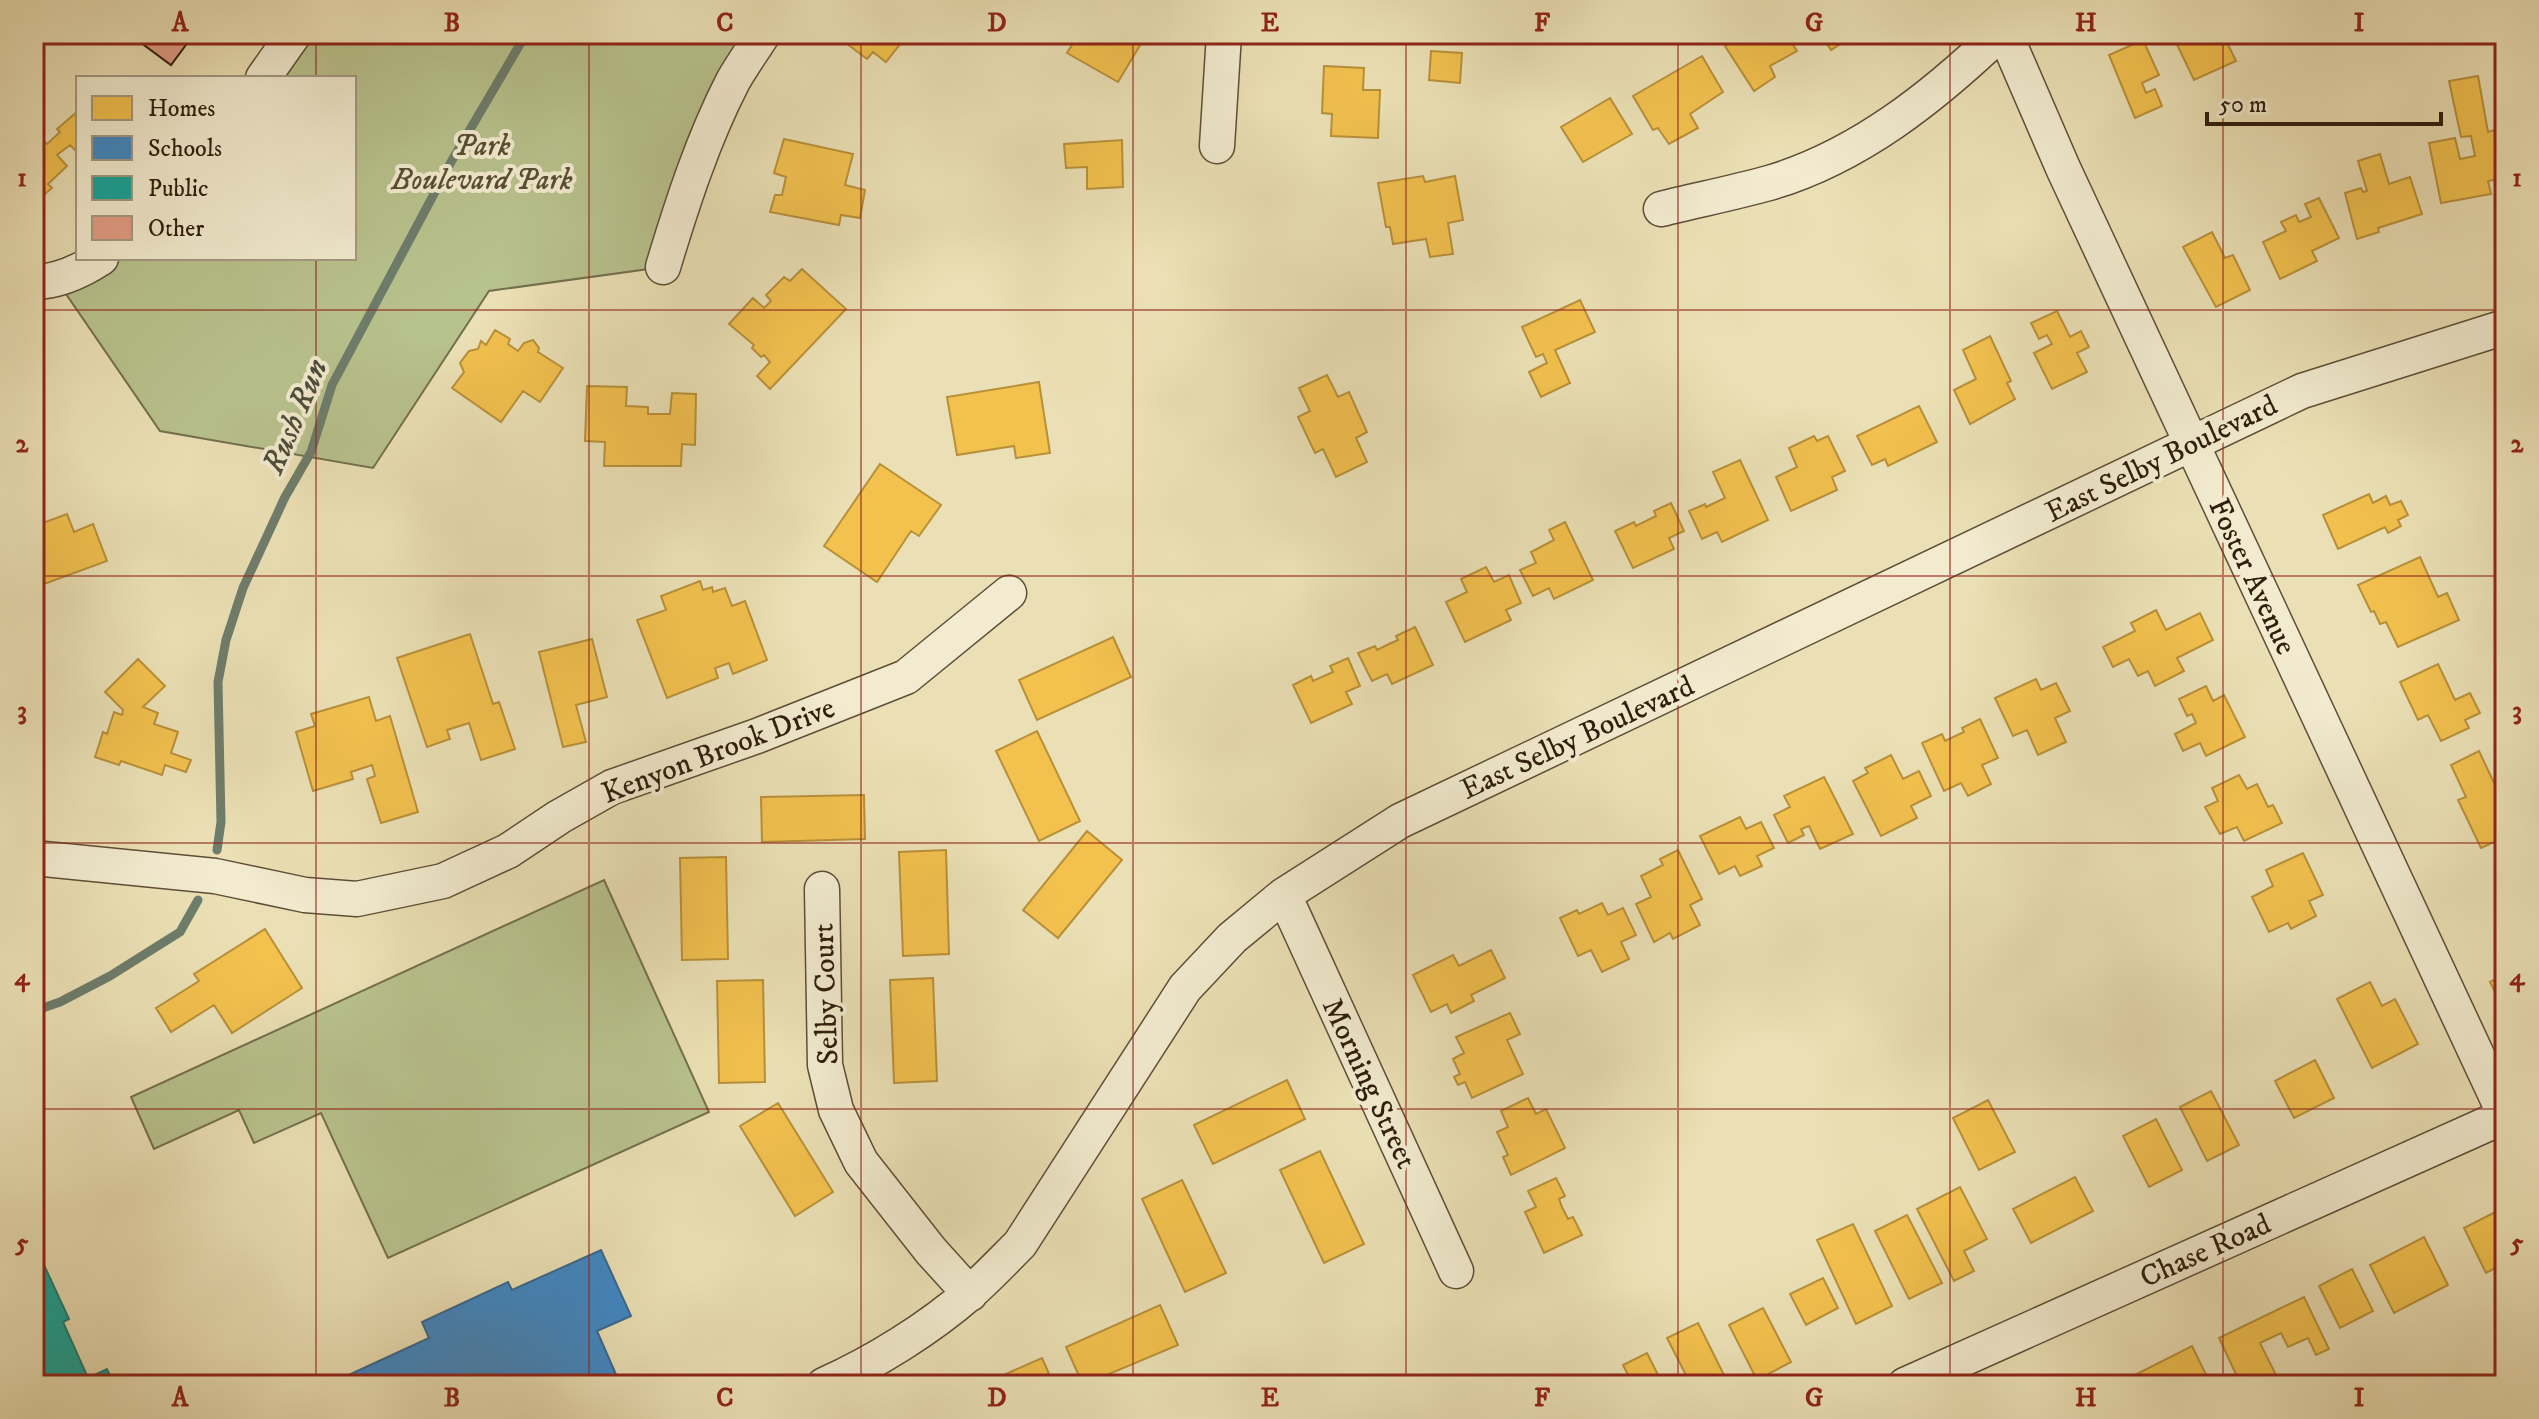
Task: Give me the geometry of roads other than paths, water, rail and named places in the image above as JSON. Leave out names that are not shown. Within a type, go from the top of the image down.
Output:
[{"type":"street","points":[[264,76],[294,34]]},
{"type":"street","points":[[663,267],[680,209],[721,108],[734,80],[763,34]]},
{"type":"street","points":[[1217,146],[1224,34]]},
{"type":"street","points":[[1661,209],[1771,183],[1837,156],[1906,114],[2002,34]]},
{"type":"street","name":"Foster Avenue","points":[[2002,34],[2505,1115]]},
{"type":"street","points":[[34,282],[61,278],[97,260]]},
{"type":"street","name":"East Selby Boulevard","points":[[824,1385],[903,1342],[970,1294],[1020,1244],[1185,988],[1232,938],[1284,895],[1400,821],[2302,391],[2505,327]]},
{"type":"street","name":"Kenyon Brook Drive","points":[[34,858],[215,876],[305,895],[357,899],[443,881],[508,851],[612,787],[757,736],[906,677],[1009,593]]},
{"type":"street","name":"Selby Court","points":[[822,889],[825,1065],[836,1110],[861,1162],[970,1294]]},
{"type":"street","name":"Morning Street","points":[[1284,895],[1456,1271]]},
{"type":"street","name":"Chase Road","points":[[1905,1385],[2505,1115]]},
{"type":"waterway","name":"Rush Run","points":[[217,850],[221,822],[218,682],[226,640],[243,588],[285,497],[311,452],[332,385],[451,162],[526,34]]},
{"type":"waterway","name":"Rush Run","points":[[34,1011],[60,1002],[110,976],[180,932],[198,900]]},
{"type":"park label","name":"Park Boulevard Park","points":[[482,162]]}]
